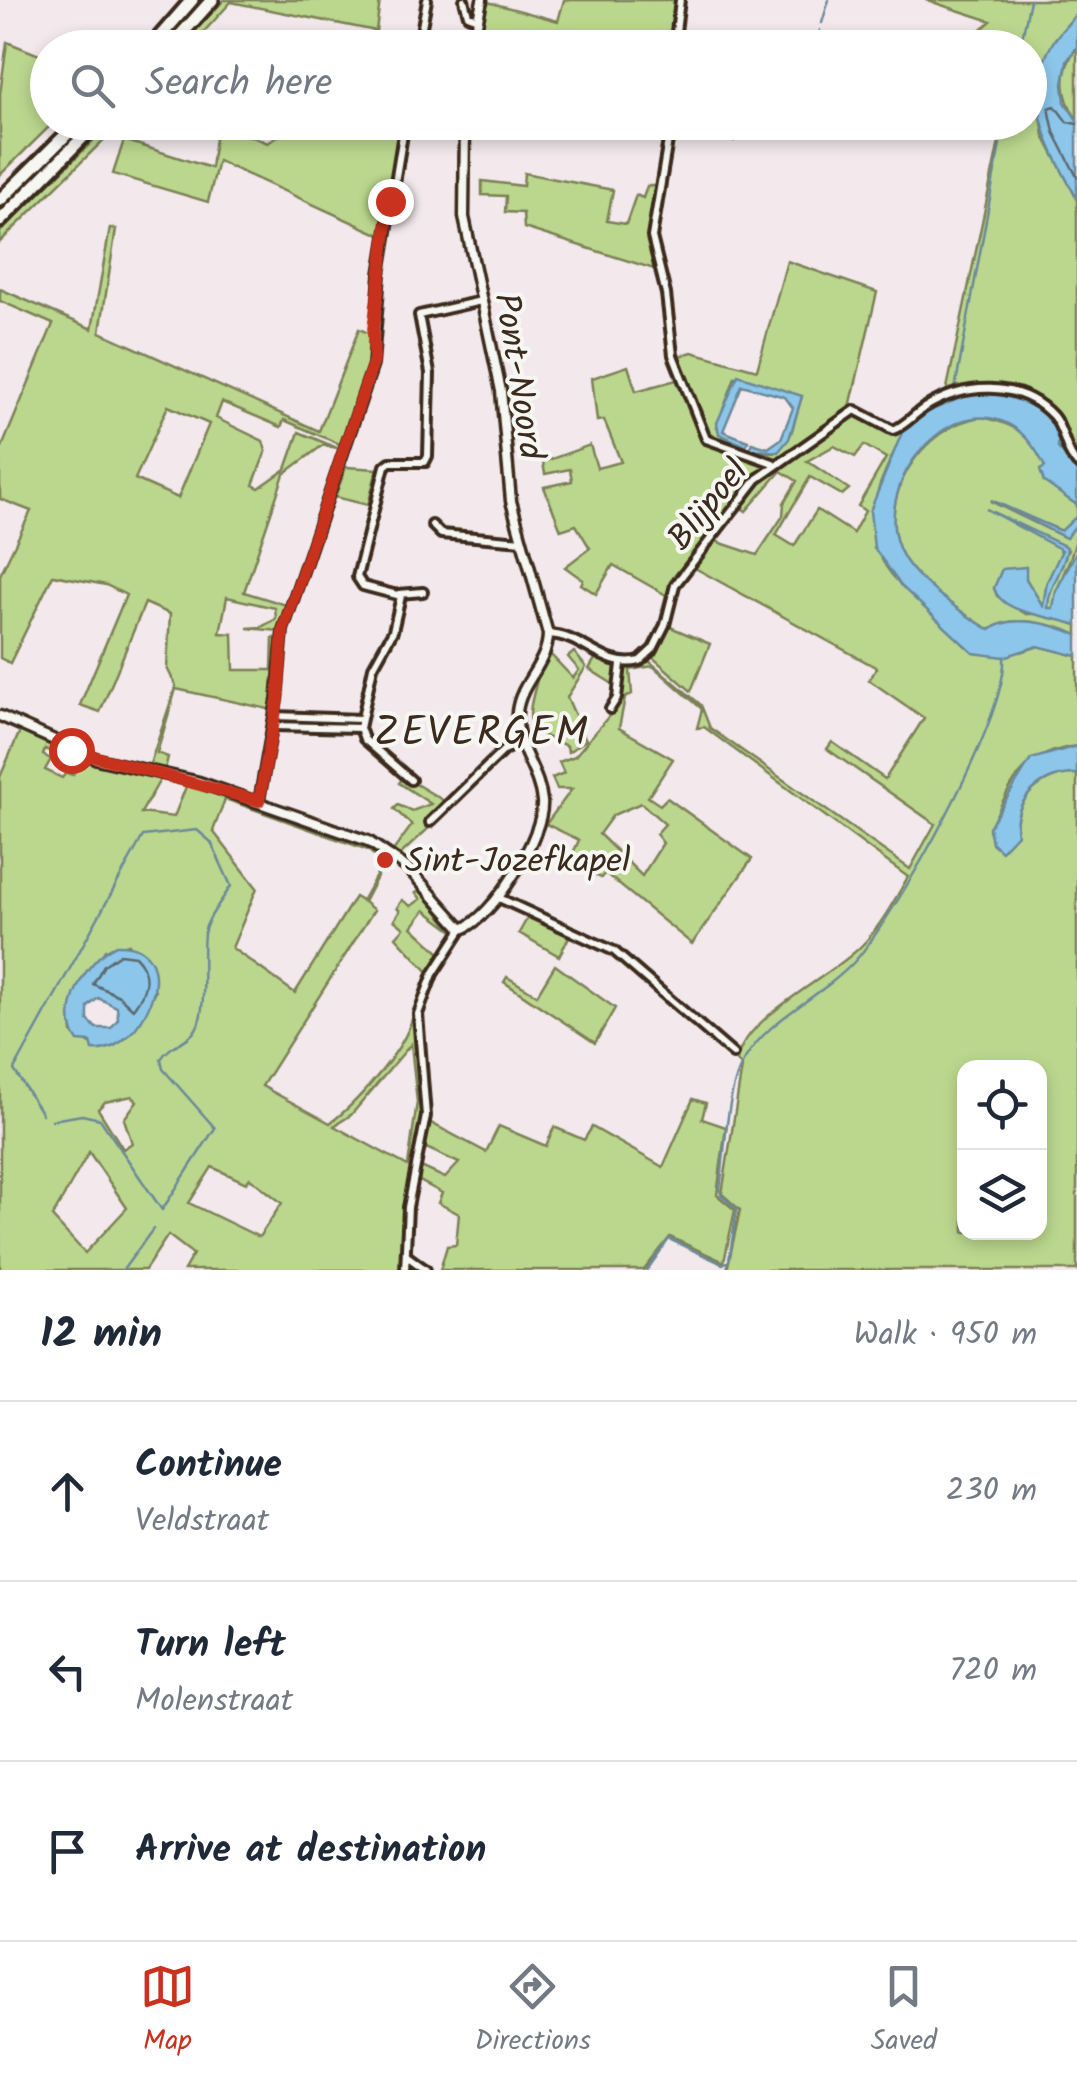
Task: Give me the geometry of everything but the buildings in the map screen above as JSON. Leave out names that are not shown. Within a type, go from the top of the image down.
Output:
[{"type":"highway","points":[[166,30],[192,0]]},
{"type":"highway","points":[[186,30],[212,0]]},
{"type":"highway","points":[[0,200],[61,140]]},
{"type":"highway","points":[[0,221],[80,140]]},
{"type":"street","points":[[422,30],[428,0]]},
{"type":"street","points":[[464,0],[468,16],[477,19]]},
{"type":"street","points":[[475,30],[482,0]]},
{"type":"street","points":[[676,30],[680,0]]},
{"type":"street","points":[[259,801],[275,716],[283,630],[374,360],[378,291],[401,140]]},
{"type":"street","name":"Pont-Noord","points":[[464,140],[461,189],[501,391],[511,501],[548,634]]},
{"type":"street","points":[[668,140],[652,238],[666,294],[673,354],[706,439],[774,463]]},
{"type":"street","points":[[423,592],[398,595],[363,586],[356,577],[385,466],[390,462],[425,462],[428,456],[430,374],[419,314],[481,301]]},
{"type":"street","name":"Blijpoel","points":[[620,664],[640,661],[653,649],[666,625],[675,585],[774,463],[794,455],[848,412],[861,412],[892,430],[952,394],[984,387],[1032,401],[1059,425],[1068,454],[1077,464]]},
{"type":"street","points":[[432,525],[440,534],[522,541]]},
{"type":"street","points":[[398,595],[394,631],[373,667],[360,728],[364,738],[411,780]]},
{"type":"street","points":[[405,1270],[410,1194],[426,1116],[418,1014],[433,974],[462,929],[473,925],[499,898],[540,823],[540,788],[520,743],[518,707],[525,684],[544,656],[548,634],[567,637],[620,664],[617,698],[610,709]]},
{"type":"street","points":[[0,716],[97,759],[199,782],[368,841],[389,854],[462,929]]},
{"type":"street","points":[[275,716],[362,718]]},
{"type":"street","points":[[272,726],[360,728]]},
{"type":"street","points":[[430,822],[504,750],[520,743]]},
{"type":"street","points":[[499,898],[614,951],[733,1054]]},
{"type":"street","points":[[408,1256],[426,1270]]},
{"type":"green space","points":[[224,0],[380,0],[376,30],[231,2],[205,30],[196,30]]},
{"type":"green space","points":[[564,0],[677,0],[673,30],[482,28],[488,2],[558,21]]},
{"type":"green space","points":[[926,0],[1077,0],[1077,13],[1055,39],[1047,59],[1047,30],[980,30],[991,21]]},
{"type":"green space","points":[[7,42],[30,51],[30,140],[36,140],[0,175],[0,94]]},
{"type":"green space","points":[[1077,47],[1077,120],[1064,84],[1067,65]]},
{"type":"green space","points":[[94,140],[104,140],[0,242],[0,232]]},
{"type":"green space","points":[[124,140],[211,168],[215,140],[399,140],[380,235],[218,161],[208,202],[113,174]]},
{"type":"green space","points":[[999,140],[1046,140],[1077,199],[1077,469],[1058,448],[1059,439],[972,393],[927,412],[908,429],[885,472],[874,509],[875,540],[886,566],[905,588],[930,607],[1021,652],[1039,646],[1077,656],[1077,746],[1042,756],[1030,764],[1011,786],[989,830],[998,845],[1017,834],[1019,810],[1032,790],[1053,778],[1077,774],[1077,1270],[727,1270],[740,1210],[722,1194],[742,1067],[737,1061],[743,1045],[772,1013],[865,942],[908,877],[704,727],[697,728],[702,709],[653,666],[630,670],[632,694],[625,698],[619,728],[673,759],[648,797],[660,805],[667,798],[752,859],[692,944],[605,873],[601,878],[569,862],[579,840],[546,824],[572,789],[557,789],[552,778],[564,773],[559,762],[575,756],[614,710],[609,706],[616,686],[589,669],[596,657],[627,668],[649,661],[701,705],[710,728],[910,869],[935,824],[827,749],[832,742],[885,779],[924,718],[869,680],[877,668],[693,567],[715,541],[757,555],[783,516],[784,503],[797,481],[781,471],[746,511],[740,507],[757,482],[851,413],[892,433],[946,393]],"holes":[[[864,445],[886,458],[858,506],[865,511],[853,533],[817,510],[794,546],[776,535],[810,477],[842,495],[849,489],[807,461],[834,446],[855,457]],[[641,803],[665,824],[656,834],[663,843],[642,876],[599,834],[613,815]]]},
{"type":"green space","points":[[524,173],[613,190],[607,221],[626,224],[636,195],[643,198],[647,186],[657,186],[650,236],[657,270],[524,228],[523,213],[505,212],[506,196],[482,195],[482,181],[523,186]]},
{"type":"green space","points":[[110,228],[116,229],[100,332],[319,431],[359,329],[371,334],[373,359],[344,446],[284,420],[281,427],[222,402],[216,418],[263,441],[266,451],[253,485],[259,488],[286,469],[299,432],[337,448],[323,445],[284,474],[244,592],[286,605],[341,457],[279,631],[247,628],[261,627],[276,619],[275,608],[227,597],[220,633],[233,634],[234,670],[272,670],[273,638],[278,638],[273,710],[176,689],[157,753],[168,757],[165,769],[149,767],[176,686],[167,668],[170,614],[145,603],[100,712],[80,705],[126,595],[106,585],[53,575],[10,663],[0,658],[0,575],[31,511],[0,499],[0,452],[53,324],[0,301],[0,289],[92,329]],"holes":[[[168,406],[209,424],[178,498],[135,479]]]},
{"type":"green space","points":[[787,261],[877,292],[851,403],[856,406],[776,458],[748,451],[774,453],[791,434],[802,396],[735,377],[717,427],[723,438],[746,446],[744,450],[708,438],[676,357],[692,352],[757,370]]},
{"type":"green space","points":[[628,366],[636,391],[680,379],[695,422],[709,445],[766,464],[674,583],[667,611],[662,610],[666,595],[613,565],[596,594],[581,584],[583,580],[565,567],[590,548],[576,525],[561,530],[544,487],[572,481],[570,469],[545,474],[543,462],[590,445],[597,468],[621,462],[604,420],[597,421],[592,378]]},
{"type":"green space","points":[[981,417],[1006,424],[1027,437],[1041,455],[1044,481],[1077,505],[1077,516],[1062,531],[990,501],[1066,538],[1077,524],[1074,547],[1053,609],[1047,608],[1050,589],[1068,550],[1059,546],[1062,555],[1047,582],[1043,607],[1026,579],[1025,567],[1001,572],[994,588],[997,596],[1026,614],[1045,614],[1077,625],[1077,635],[1021,621],[990,630],[930,588],[903,557],[895,535],[894,512],[898,490],[908,469],[940,434]]},
{"type":"green space","points":[[346,467],[377,469],[368,505],[335,497]]},
{"type":"green space","points":[[668,626],[710,644],[691,691],[651,656]]},
{"type":"green space","points":[[574,652],[586,667],[567,697],[586,740],[568,752],[567,746],[535,729],[530,715],[535,676],[550,654],[573,678],[579,670],[568,657]]},
{"type":"green space","points":[[20,731],[57,749],[54,753],[45,749],[43,755],[51,759],[45,770],[62,778],[66,773],[73,775],[81,758],[161,778],[141,813],[174,817],[187,784],[357,842],[387,858],[364,902],[374,910],[262,1086],[330,1123],[376,1078],[410,1025],[428,972],[396,937],[404,928],[394,920],[402,900],[411,906],[421,899],[416,893],[420,890],[453,931],[425,910],[412,927],[442,955],[416,1014],[423,1122],[411,1183],[403,1270],[184,1270],[193,1254],[168,1235],[145,1270],[0,1270],[0,777]],"holes":[[[225,799],[368,850],[383,863],[362,901],[355,897],[295,993],[232,948],[257,888],[213,831]],[[129,944],[155,991],[130,1033],[110,1048],[94,1046],[72,1033],[71,1015],[105,950]],[[411,1044],[417,1102],[408,1166],[334,1126],[351,1115]],[[132,1096],[137,1101],[124,1119],[132,1143],[123,1149],[98,1109],[105,1102]],[[89,1152],[127,1208],[85,1253],[52,1217]],[[212,1167],[246,1183],[250,1178],[282,1203],[259,1237],[189,1203]]]},
{"type":"green space","points":[[404,777],[446,802],[440,809],[444,814],[400,855],[393,851],[412,825],[394,809],[398,805],[412,811],[431,804],[399,783]]},
{"type":"green space","points":[[529,915],[571,933],[559,956],[519,933]]},
{"type":"green space","points":[[555,965],[615,1008],[595,1043],[504,982],[507,977],[537,995]]},
{"type":"green space","points":[[693,1099],[706,1103],[702,1119],[726,1127],[717,1195],[735,1210],[724,1262],[670,1237],[644,1270],[440,1270],[447,1246],[456,1245],[459,1214],[438,1203],[442,1193],[416,1179],[419,1166],[445,1178],[459,1163],[424,1147],[427,1121],[486,1152],[499,1126],[546,1146],[554,1127],[584,1140],[592,1127],[663,1167]]},
{"type":"water","points":[[1077,13],[1077,47],[1067,61],[1063,84],[1065,102],[1077,120],[1077,199],[1047,137],[1047,56],[1057,36]]},
{"type":"water","points":[[738,375],[802,396],[789,439],[778,452],[749,449],[752,443],[768,448],[781,439],[793,408],[785,397],[742,385],[723,431],[748,441],[746,446],[719,434],[717,423]]},
{"type":"water","points":[[972,393],[1000,395],[1028,404],[1051,422],[1058,448],[1077,469],[1077,505],[1044,482],[1040,470],[1045,467],[1020,433],[992,418],[962,421],[935,437],[912,462],[898,493],[894,526],[904,558],[931,588],[990,630],[1020,621],[1057,627],[1077,635],[1077,656],[1038,646],[1004,657],[973,653],[901,586],[874,548],[870,511],[903,430],[927,412]]},
{"type":"water","points":[[991,500],[1061,531],[1077,516],[1077,524],[1066,538]]},
{"type":"water","points":[[986,509],[1067,547],[1048,608],[1053,608],[1056,591],[1077,550],[1077,625],[1028,613],[999,597],[994,588],[1002,569],[1026,567],[1026,579],[1043,606],[1047,582],[1062,550]]},
{"type":"water","points":[[1077,746],[1077,774],[1053,778],[1032,790],[1019,810],[1017,834],[1001,851],[992,843],[989,827],[1031,759]]},
{"type":"water","points":[[116,945],[138,949],[151,961],[155,978],[143,1018],[129,1035],[112,1047],[93,1050],[91,1042],[78,1041],[70,1016],[72,1001],[85,973]],"holes":[[[98,998],[117,1007],[118,1019],[111,1028],[96,1028],[88,1020],[88,1007]]]},
{"type":"waterway","points":[[822,23],[829,0]]},
{"type":"waterway","points":[[1024,30],[1030,0]]},
{"type":"waterway","points":[[729,140],[734,140]]},
{"type":"waterway","points":[[953,400],[1001,140]]},
{"type":"waterway","points":[[647,1270],[669,1239],[723,1264],[729,1261],[737,1209],[721,1195],[720,1189],[737,1075],[766,1032],[855,961],[897,901],[970,767],[1001,686],[1004,657]]},
{"type":"waterway","points":[[42,1114],[14,1070],[143,836],[197,830],[211,842],[231,886],[205,928],[200,1020],[193,1034],[161,1059],[163,1069],[215,1128],[162,1210],[100,1119],[82,1115],[52,1120]]},
{"type":"waterway","points":[[123,1270],[153,1229]]},
{"type":"place","name":"Sint-Jozefkapel","points":[[385,860]]},
{"type":"district","name":"ZEVERGEM","points":[[482,731]]},
{"type":"route","points":[[71,750],[259,801],[278,700],[283,630],[374,360],[373,330],[390,201]]}]
